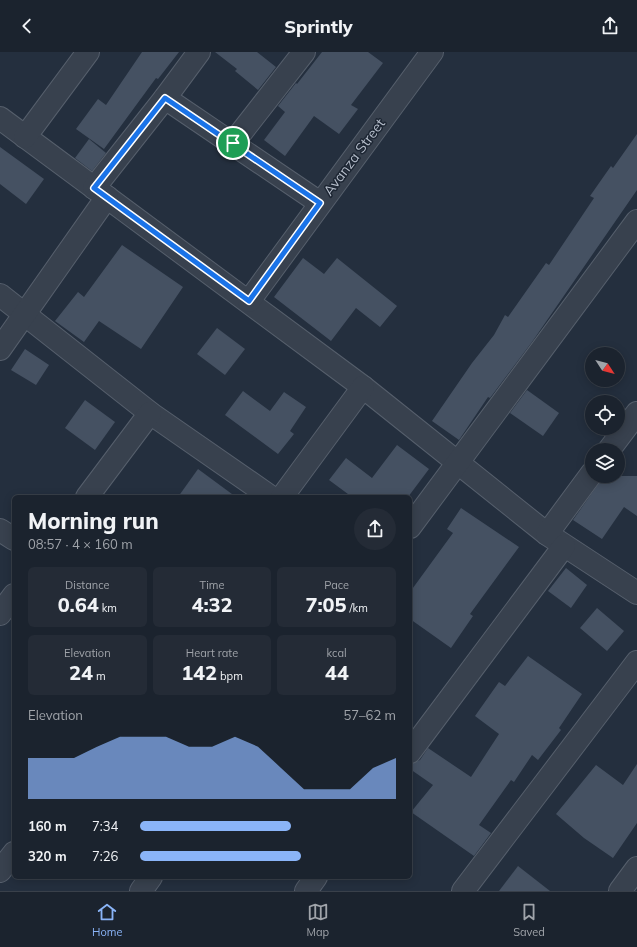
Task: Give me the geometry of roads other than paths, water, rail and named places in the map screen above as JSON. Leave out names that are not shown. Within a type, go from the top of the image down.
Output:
[{"type":"street","points":[[25,137],[88,52]]},
{"type":"street","points":[[0,349],[25,314],[100,192],[165,98],[199,52]]},
{"type":"street","points":[[233,143],[304,52]]},
{"type":"street","name":"Avanza Street","points":[[249,301],[432,52]]},
{"type":"street","points":[[165,98],[320,203]]},
{"type":"street","points":[[0,118],[249,301],[363,387],[547,534],[636,591]]},
{"type":"street","points":[[412,524],[637,221]]},
{"type":"street","points":[[0,294],[150,413],[268,495]]},
{"type":"street","points":[[283,495],[363,387]]},
{"type":"street","points":[[88,495],[150,413]]},
{"type":"street","points":[[614,443],[637,413]]},
{"type":"street","points":[[547,534],[585,482]]},
{"type":"street","points":[[0,530],[12,538]]},
{"type":"street","points":[[412,749],[564,546]]},
{"type":"street","points":[[0,614],[12,598]]},
{"type":"street","points":[[463,891],[637,662]]},
{"type":"street","points":[[0,871],[12,856]]},
{"type":"street","points":[[620,891],[637,868]]},
{"type":"street","points":[[141,891],[150,879]]},
{"type":"street","points":[[306,891],[315,879]]}]
